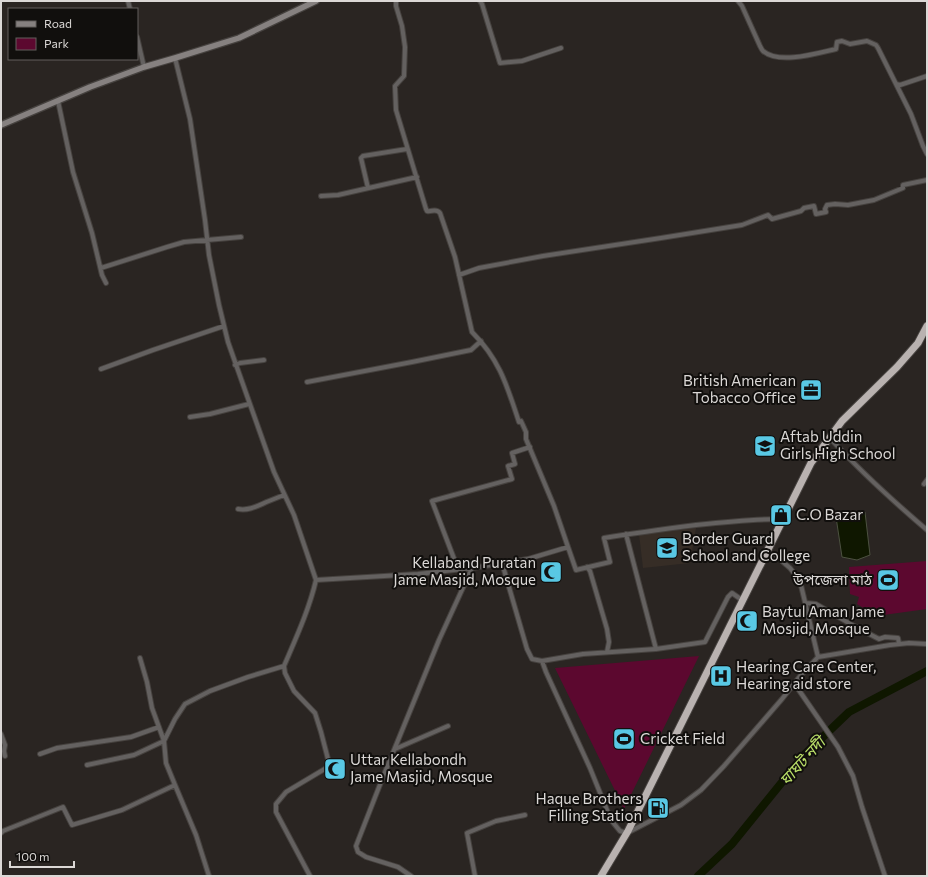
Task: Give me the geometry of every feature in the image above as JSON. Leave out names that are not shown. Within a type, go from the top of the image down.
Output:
[{"type":"highway","points":[[601,876],[627,833],[811,463],[842,421],[897,367],[918,343],[927,326]]},
{"type":"main road","points":[[1,125],[144,66],[238,38],[316,1]]},
{"type":"street","points":[[396,1],[405,47],[404,76],[395,86],[396,110],[407,149],[427,211],[429,212],[436,210],[440,214],[459,275],[472,332],[481,341],[504,377],[519,422],[521,421],[526,432],[526,439],[554,506],[576,570],[610,562],[604,538],[736,521],[783,518]]},
{"type":"street","points":[[480,1],[500,63],[522,61],[561,48]]},
{"type":"street","points":[[738,1],[742,6],[760,46],[767,54],[776,58],[813,55],[836,49],[836,42],[842,41],[850,44],[867,41],[876,45],[911,114],[927,154]]},
{"type":"street","points":[[138,41],[144,66]]},
{"type":"street","points":[[175,58],[190,119],[209,255],[228,342],[274,472],[294,515],[316,580],[314,591],[304,620],[284,666],[284,674],[294,691],[315,713],[329,763],[328,767],[308,781],[286,792],[276,804],[276,812],[310,876]]},
{"type":"street","points":[[896,84],[900,85],[927,76]]},
{"type":"street","points":[[58,101],[73,172],[92,233],[102,275],[106,283]]},
{"type":"street","points":[[368,188],[361,158],[363,156],[407,149]]},
{"type":"street","points":[[321,196],[338,196],[417,177]]},
{"type":"street","points":[[459,275],[479,268],[543,256],[742,225],[768,215],[772,218],[801,211],[804,208],[814,206],[816,214],[826,212],[825,209],[827,205],[848,205],[874,200],[903,188],[902,185],[927,180]]},
{"type":"street","points":[[101,268],[184,242],[241,236]]},
{"type":"street","points":[[101,369],[224,326]]},
{"type":"street","points":[[307,382],[471,350],[481,341]]},
{"type":"street","points":[[236,365],[240,363],[264,360]]},
{"type":"street","points":[[190,417],[210,414],[249,404]]},
{"type":"street","points":[[829,437],[900,507],[927,530]]},
{"type":"street","points":[[458,569],[432,501],[512,479],[508,466],[515,464],[512,453],[530,447]]},
{"type":"street","points":[[238,509],[242,510],[254,508],[284,495]]},
{"type":"street","points":[[626,534],[656,649]]},
{"type":"street","points":[[316,580],[418,574],[472,568],[528,559],[568,547]]},
{"type":"street","points":[[766,553],[776,556],[790,568],[800,581],[818,657]]},
{"type":"street","points":[[502,563],[527,648],[532,659],[542,661],[583,654],[656,649],[705,642],[728,597],[732,593],[742,600]]},
{"type":"street","points":[[587,567],[590,571],[607,629],[609,642],[607,652]]},
{"type":"street","points":[[411,876],[398,866],[358,852],[356,846],[438,640],[472,568]]},
{"type":"street","points":[[806,603],[816,604],[879,639],[886,637],[898,638],[899,644]]},
{"type":"street","points":[[542,661],[590,768],[611,820],[620,832],[627,833],[681,805],[701,790],[724,766],[782,699],[800,675],[818,657],[899,644],[927,644]]},
{"type":"street","points":[[88,765],[134,755],[164,741],[152,708],[147,682],[140,658]]},
{"type":"street","points":[[209,876],[196,835],[166,764],[164,742],[175,719],[185,704],[210,691],[284,666]]},
{"type":"street","points":[[794,683],[838,747],[853,776],[885,876]]},
{"type":"street","points":[[394,750],[448,726]]},
{"type":"street","points":[[40,754],[57,748],[131,737],[159,727]]},
{"type":"street","points":[[1,734],[5,745],[3,751],[5,756]]},
{"type":"street","points":[[1,832],[63,807],[72,825],[122,810],[175,785]]},
{"type":"street","points":[[475,876],[467,833],[496,822],[525,815]]},
{"type":"shaded area","points":[[865,512],[870,555],[857,560],[842,557],[836,517]]},
{"type":"shaded area","name":"Border Guard School and College","points":[[696,528],[690,563],[643,568],[639,534]]},
{"type":"green space","name":"উপজেলা মাঠ","points":[[927,561],[927,609],[876,616],[857,604],[859,597],[850,594],[849,567]]},
{"type":"green space","name":"Cricket Field","points":[[699,656],[624,809],[555,668]]},
{"type":"waterway","name":"ঘাঘট নদী","points":[[698,876],[732,844],[804,755],[849,712],[927,671]]},
{"type":"place","name":"British American Tobacco Office","points":[[811,390]]},
{"type":"place","name":"Aftab Uddin Girls High School","points":[[765,446]]},
{"type":"place","name":"C.O Bazar","points":[[781,515]]},
{"type":"place","name":"Border Guard School and College","points":[[667,548]]},
{"type":"place","name":"Kellaband Puratan Jame Masjid, Mosque","points":[[551,572]]},
{"type":"place","name":"উপজেলা মাঠ","points":[[888,580]]},
{"type":"place","name":"Baytul Aman Jame Mosjid, Mosque","points":[[747,621]]},
{"type":"place","name":"Hearing Care Center, Hearing aid store","points":[[721,676]]},
{"type":"place","name":"Cricket Field","points":[[624,739]]},
{"type":"place","name":"Uttar Kellabondh Jame Masjid, Mosque","points":[[335,769]]},
{"type":"place","name":"Haque Brothers Filling Station","points":[[658,808]]}]
